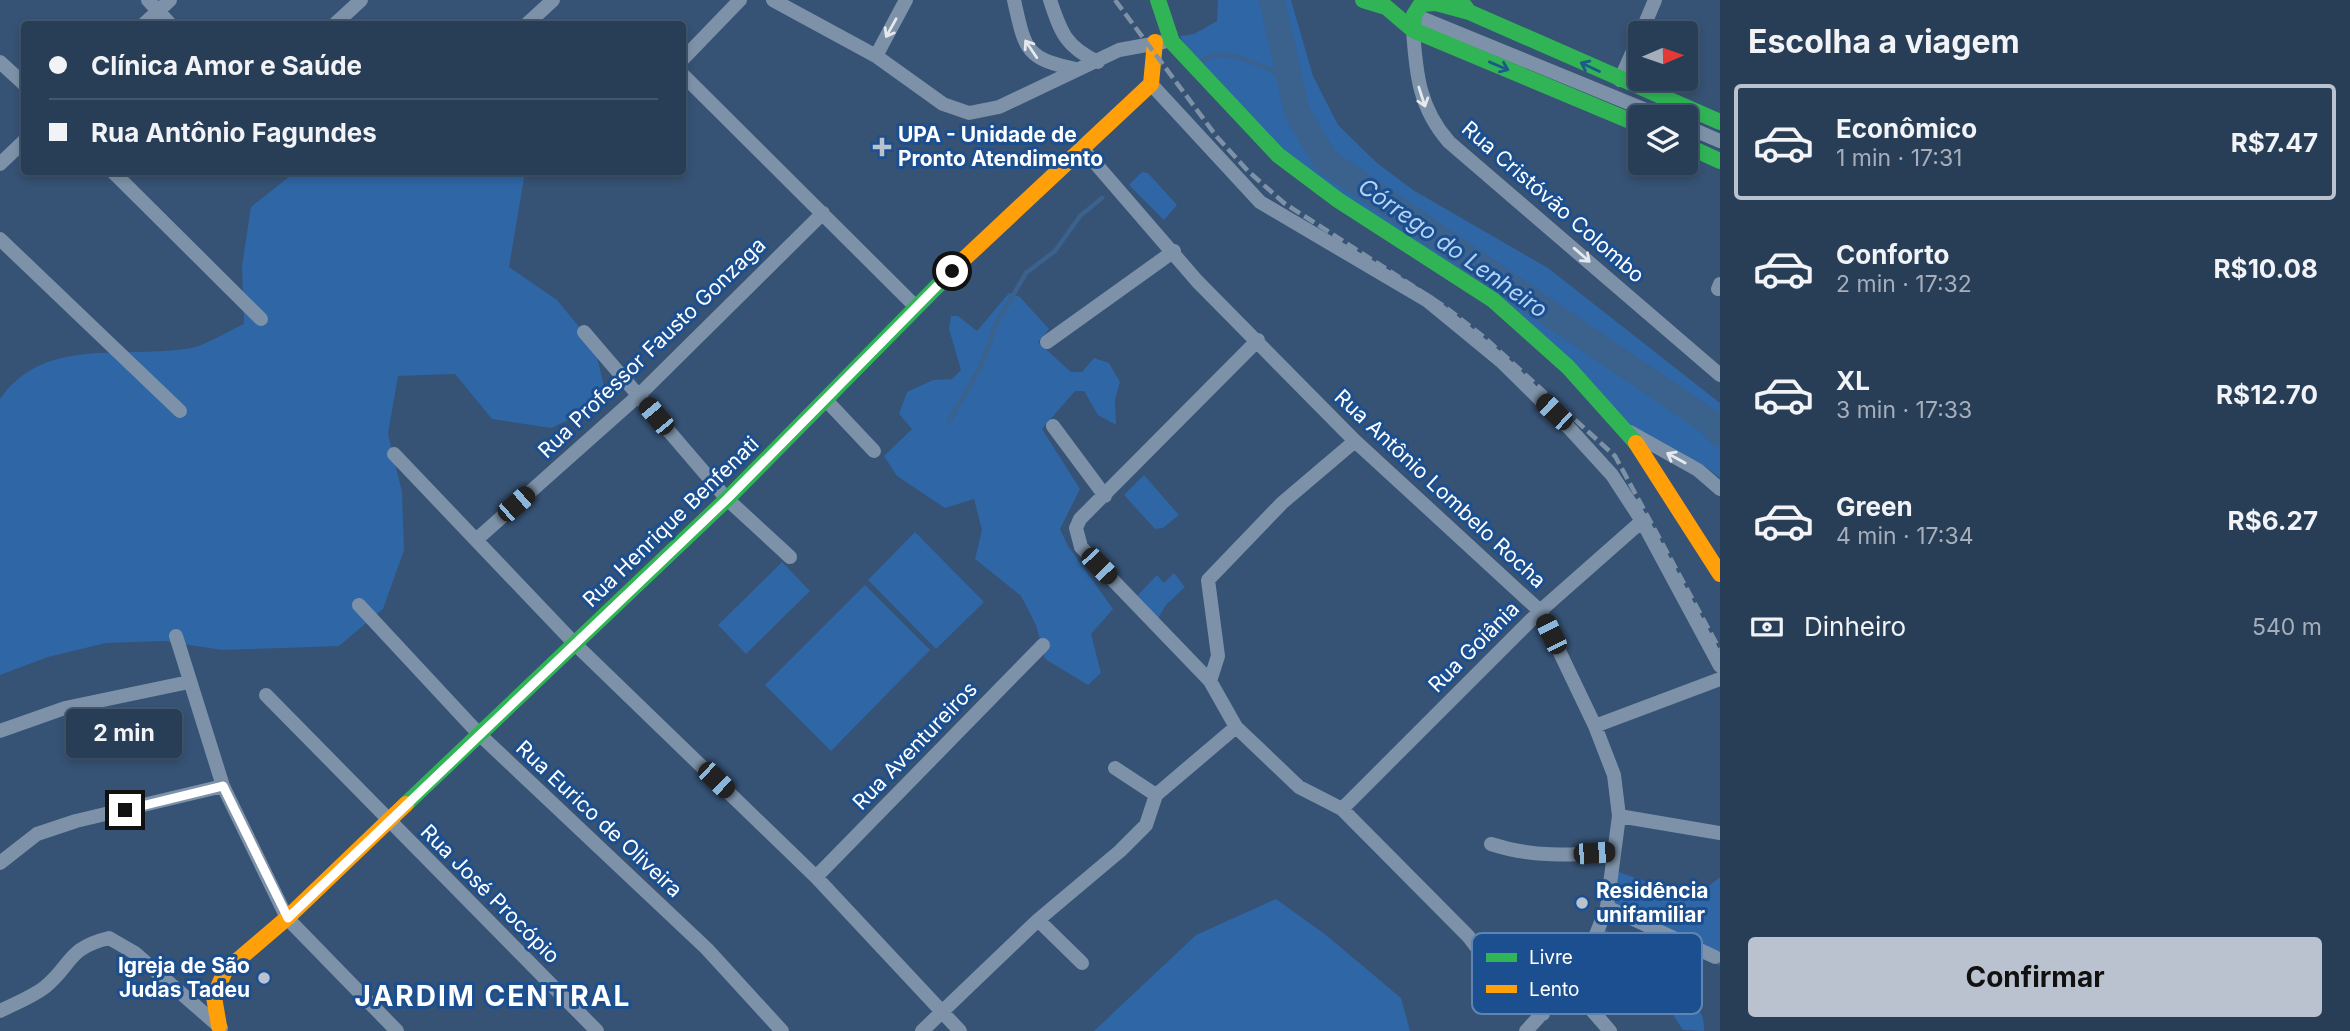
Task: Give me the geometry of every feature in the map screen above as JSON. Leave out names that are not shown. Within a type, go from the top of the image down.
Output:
[{"type":"main road","points":[[1158,0],[1172,42],[1278,155],[1338,200],[1493,300],[1535,335],[1629,432],[1713,544],[1720,573]]},
{"type":"main road","points":[[1363,0],[1387,2],[1414,23],[1628,120]]},
{"type":"main road","points":[[1414,23],[1418,5],[1431,2],[1465,6],[1620,80],[1720,122]]},
{"type":"main road","points":[[1151,84],[1155,42]]},
{"type":"main road","name":"Rua Henrique Benfenati","points":[[221,1028],[213,999],[219,979],[288,918],[387,820],[727,499],[915,306],[1151,84]]},
{"type":"main road","points":[[1698,151],[1720,161]]},
{"type":"street","points":[[167,21],[153,5],[170,0]]},
{"type":"street","points":[[338,21],[361,0]]},
{"type":"street","points":[[530,21],[553,0]]},
{"type":"street","points":[[773,0],[800,7],[876,56],[943,104],[969,113],[999,107],[1119,50],[1138,44],[1172,42]]},
{"type":"street","points":[[876,56],[906,0]]},
{"type":"street","points":[[1014,0],[1023,35],[1032,53],[1049,63],[1076,69]]},
{"type":"street","points":[[1050,0],[1066,37],[1076,52],[1098,62]]},
{"type":"street","points":[[1646,21],[1655,0]]},
{"type":"street","points":[[686,56],[736,1]]},
{"type":"street","points":[[1414,23],[1631,105]]},
{"type":"street","name":"Rua Cristóvão Colombo","points":[[1414,23],[1421,94],[1430,117],[1449,142],[1720,374]]},
{"type":"street","points":[[0,62],[21,81]]},
{"type":"street","points":[[1620,80],[1628,62]]},
{"type":"street","points":[[686,78],[915,306]]},
{"type":"street","points":[[1151,84],[1260,202],[1428,301],[1502,361],[1572,430],[1612,475],[1642,521],[1720,666]]},
{"type":"street","points":[[1698,132],[1720,141]]},
{"type":"street","points":[[0,164],[21,144]]},
{"type":"street","name":"Rua Antônio Lombelo Rocha","points":[[1083,149],[1174,251],[1197,281],[1355,441],[1540,611],[1595,726],[1614,775],[1619,816],[1607,907],[1597,933]]},
{"type":"street","points":[[116,175],[261,319]]},
{"type":"street","name":"Rua Professor Fausto Gonzaga","points":[[476,540],[639,395],[823,213]]},
{"type":"street","points":[[0,239],[180,411]]},
{"type":"street","points":[[1047,342],[1174,251]]},
{"type":"street","points":[[584,332],[727,499],[790,557]]},
{"type":"street","points":[[1258,340],[1080,519],[1076,527],[1081,547],[1210,681],[1236,727],[1299,786],[1342,809],[1472,941]]},
{"type":"street","points":[[825,399],[874,451]]},
{"type":"street","points":[[1054,426],[1105,496]]},
{"type":"street","points":[[1629,432],[1698,470],[1720,489]]},
{"type":"street","points":[[1210,681],[1218,656],[1208,580],[1282,503],[1355,441]]},
{"type":"street","points":[[394,454],[575,644],[816,877],[960,1031]]},
{"type":"street","name":"Rua Goiânia","points":[[1342,809],[1540,611],[1642,521]]},
{"type":"street","name":"Rua Eurico de Oliveira","points":[[359,605],[479,734],[707,949],[782,1031]]},
{"type":"street","points":[[176,636],[223,786],[288,918],[397,1031]]},
{"type":"street","name":"Rua Aventureiros","points":[[816,877],[1043,645]]},
{"type":"street","points":[[1595,726],[1720,679]]},
{"type":"street","points":[[0,731],[65,708],[189,682]]},
{"type":"street","name":"Rua José Procópio","points":[[265,695],[597,1031]]},
{"type":"street","points":[[922,1031],[1038,920],[1146,825],[1156,795],[1236,727]]},
{"type":"street","points":[[1115,768],[1156,795]]},
{"type":"street","points":[[0,863],[37,834],[76,821],[223,786]]},
{"type":"street","points":[[1619,816],[1720,833]]},
{"type":"street","points":[[1491,844],[1514,851],[1553,856],[1614,852]]},
{"type":"street","points":[[1607,907],[1663,933]]},
{"type":"street","points":[[1038,920],[1082,963]]},
{"type":"street","points":[[0,1011],[45,987],[64,963],[88,943],[109,938],[135,953],[221,1028]]},
{"type":"street","points":[[1702,951],[1715,957]]},
{"type":"street","name":"Rua Antônio Lombelo Rocha","points":[[1526,1031],[1543,1014]]},
{"type":"street","points":[[1595,1014],[1610,1031]]},
{"type":"shaded area","points":[[1218,0],[1291,0],[1313,76],[1338,125],[1377,163],[1413,190],[1548,268],[1720,403],[1720,478],[1703,465],[1632,428],[1539,334],[1283,153],[1185,47],[1180,36],[1194,34],[1217,21]]},
{"type":"shaded area","points":[[1142,172],[1148,173],[1177,205],[1164,220],[1129,185]]},
{"type":"shaded area","points":[[291,175],[524,175],[509,267],[557,300],[594,345],[608,402],[551,428],[492,419],[455,374],[398,376],[388,434],[402,492],[404,550],[383,609],[339,646],[222,650],[164,641],[106,643],[48,657],[0,675],[0,399],[18,379],[38,366],[60,358],[109,352],[192,348],[244,324],[242,266],[251,207]]},
{"type":"shaded area","points":[[1009,293],[1020,297],[1049,329],[1038,342],[1071,372],[1082,372],[1094,358],[1109,363],[1120,382],[1115,400],[1116,425],[1098,415],[1084,391],[1075,391],[1042,429],[1080,489],[1060,529],[1068,546],[1113,609],[1091,634],[1101,673],[1088,685],[1045,659],[1036,625],[1021,596],[975,559],[982,530],[974,499],[945,508],[897,476],[884,456],[912,429],[899,414],[907,392],[933,380],[952,379],[961,370],[949,329],[951,316],[958,316],[977,331]]},
{"type":"shaded area","points":[[1144,475],[1179,515],[1163,528],[1155,529],[1124,495]]},
{"type":"shaded area","points":[[915,532],[984,602],[936,649],[868,580]]},
{"type":"shaded area","points":[[782,562],[810,591],[746,654],[718,625]]},
{"type":"shaded area","points":[[1174,573],[1185,587],[1166,605],[1157,620],[1136,597],[1157,575],[1164,583]]},
{"type":"shaded area","points":[[865,585],[930,650],[831,751],[765,685]]},
{"type":"shaded area","points":[[1616,871],[1700,901],[1705,889],[1720,877],[1720,966],[1702,957],[1702,933],[1657,933],[1607,907]]},
{"type":"shaded area","points":[[1276,899],[1326,935],[1401,998],[1410,1031],[1094,1031],[1196,935]]},
{"type":"shaded area","points":[[1600,927],[1612,933],[1597,933]]},
{"type":"shaded area","points":[[1672,1014],[1701,1014],[1704,1031],[1683,1030]]},
{"type":"waterway","name":"Córrego do Lenheiro","points":[[1272,0],[1297,112],[1326,161],[1708,421],[1720,434]]},
{"type":"waterway","points":[[1200,63],[1209,57],[1232,56],[1290,79]]},
{"type":"waterway","points":[[949,421],[981,366],[996,324],[1026,273],[1055,251],[1080,216],[1102,198]]},
{"type":"railway","points":[[1115,0],[1217,137],[1248,171],[1284,203],[1444,306],[1484,337],[1615,456],[1720,650]]},
{"type":"traffic: fast","points":[[1158,0],[1172,42],[1278,155],[1338,200],[1493,300],[1568,367],[1636,443]]},
{"type":"traffic: fast","points":[[1363,0],[1386,7],[1413,30],[1628,120]]},
{"type":"traffic: fast","points":[[1460,0],[1469,12],[1720,122]]},
{"type":"traffic: fast","points":[[1413,30],[1414,15],[1421,4],[1436,3],[1469,12]]},
{"type":"traffic: fast","points":[[1698,151],[1720,161]]},
{"type":"traffic: fast","points":[[406,804],[727,499],[963,260]]},
{"type":"traffic: slow","points":[[963,260],[1151,84],[1155,42]]},
{"type":"traffic: slow","points":[[1636,443],[1720,574]]},
{"type":"traffic: slow","points":[[219,1026],[214,997],[225,971],[287,918],[406,804]]},
{"type":"place","name":"UPA - Unidade de Pronto Atendimento","points":[[882,147]]},
{"type":"place","name":"Residência unifamiliar","points":[[1582,903]]},
{"type":"place","name":"Igreja de São Judas Tadeu","points":[[264,978]]},
{"type":"district","name":"JARDIM CENTRAL","points":[[493,996]]},
{"type":"route","points":[[125,810],[223,786],[288,918],[387,820],[727,499],[952,271]]}]
